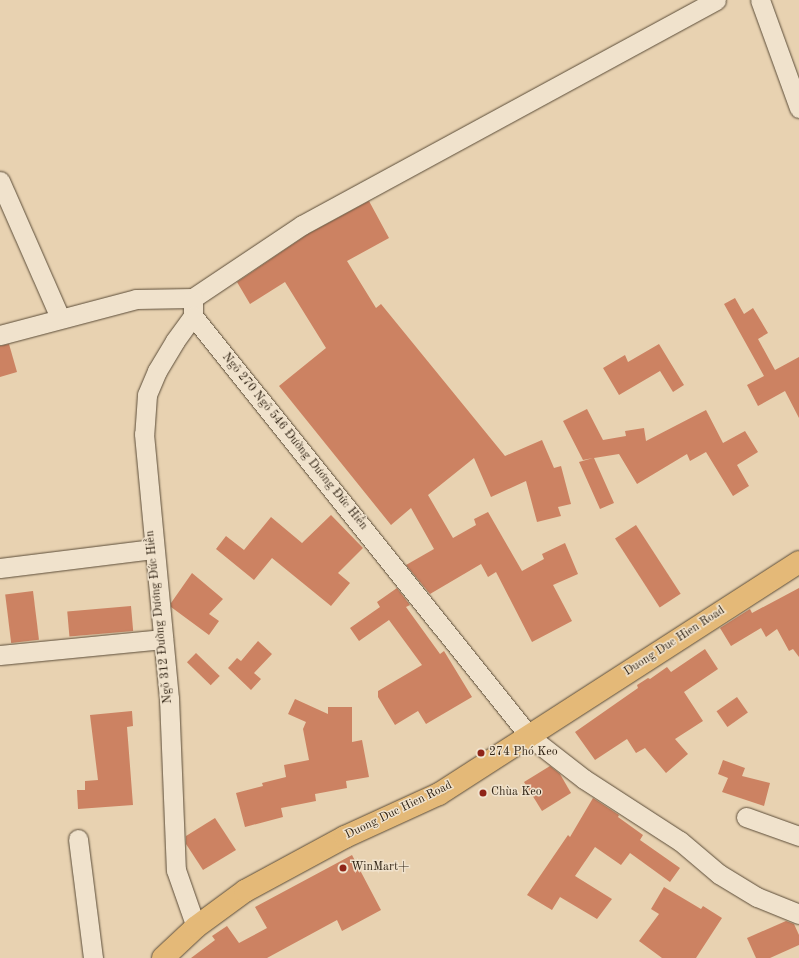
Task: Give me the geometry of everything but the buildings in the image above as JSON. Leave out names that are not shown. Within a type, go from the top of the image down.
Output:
[{"type":"highway","name":"Duong Duc Hien Road","points":[[162,958],[196,927],[245,891],[345,838],[439,794],[530,737],[799,562]]},
{"type":"street","points":[[0,335],[136,299],[193,307],[302,224],[716,0]]},
{"type":"street","points":[[760,0],[799,108]]},
{"type":"street","points":[[0,181],[60,318]]},
{"type":"street","name":"Ngõ 312 Đường Dương Đức Hiền","points":[[193,307],[157,371],[148,395],[144,434],[153,549],[169,698],[176,870],[196,927]]},
{"type":"street","name":"Ngõ 270 Ngõ 546 Đường Dương Đức Hiền","points":[[193,307],[530,737],[584,779],[680,841],[719,874],[757,896],[799,914]]},
{"type":"street","points":[[0,568],[153,549]]},
{"type":"street","points":[[0,655],[163,639]]},
{"type":"street","points":[[746,818],[799,836]]},
{"type":"street","points":[[78,839],[93,958]]},
{"type":"place","name":"274 Phó Keo","points":[[481,753]]},
{"type":"place","name":"Chùa Keo","points":[[483,793]]},
{"type":"place","name":"WinMart+","points":[[343,868]]}]
